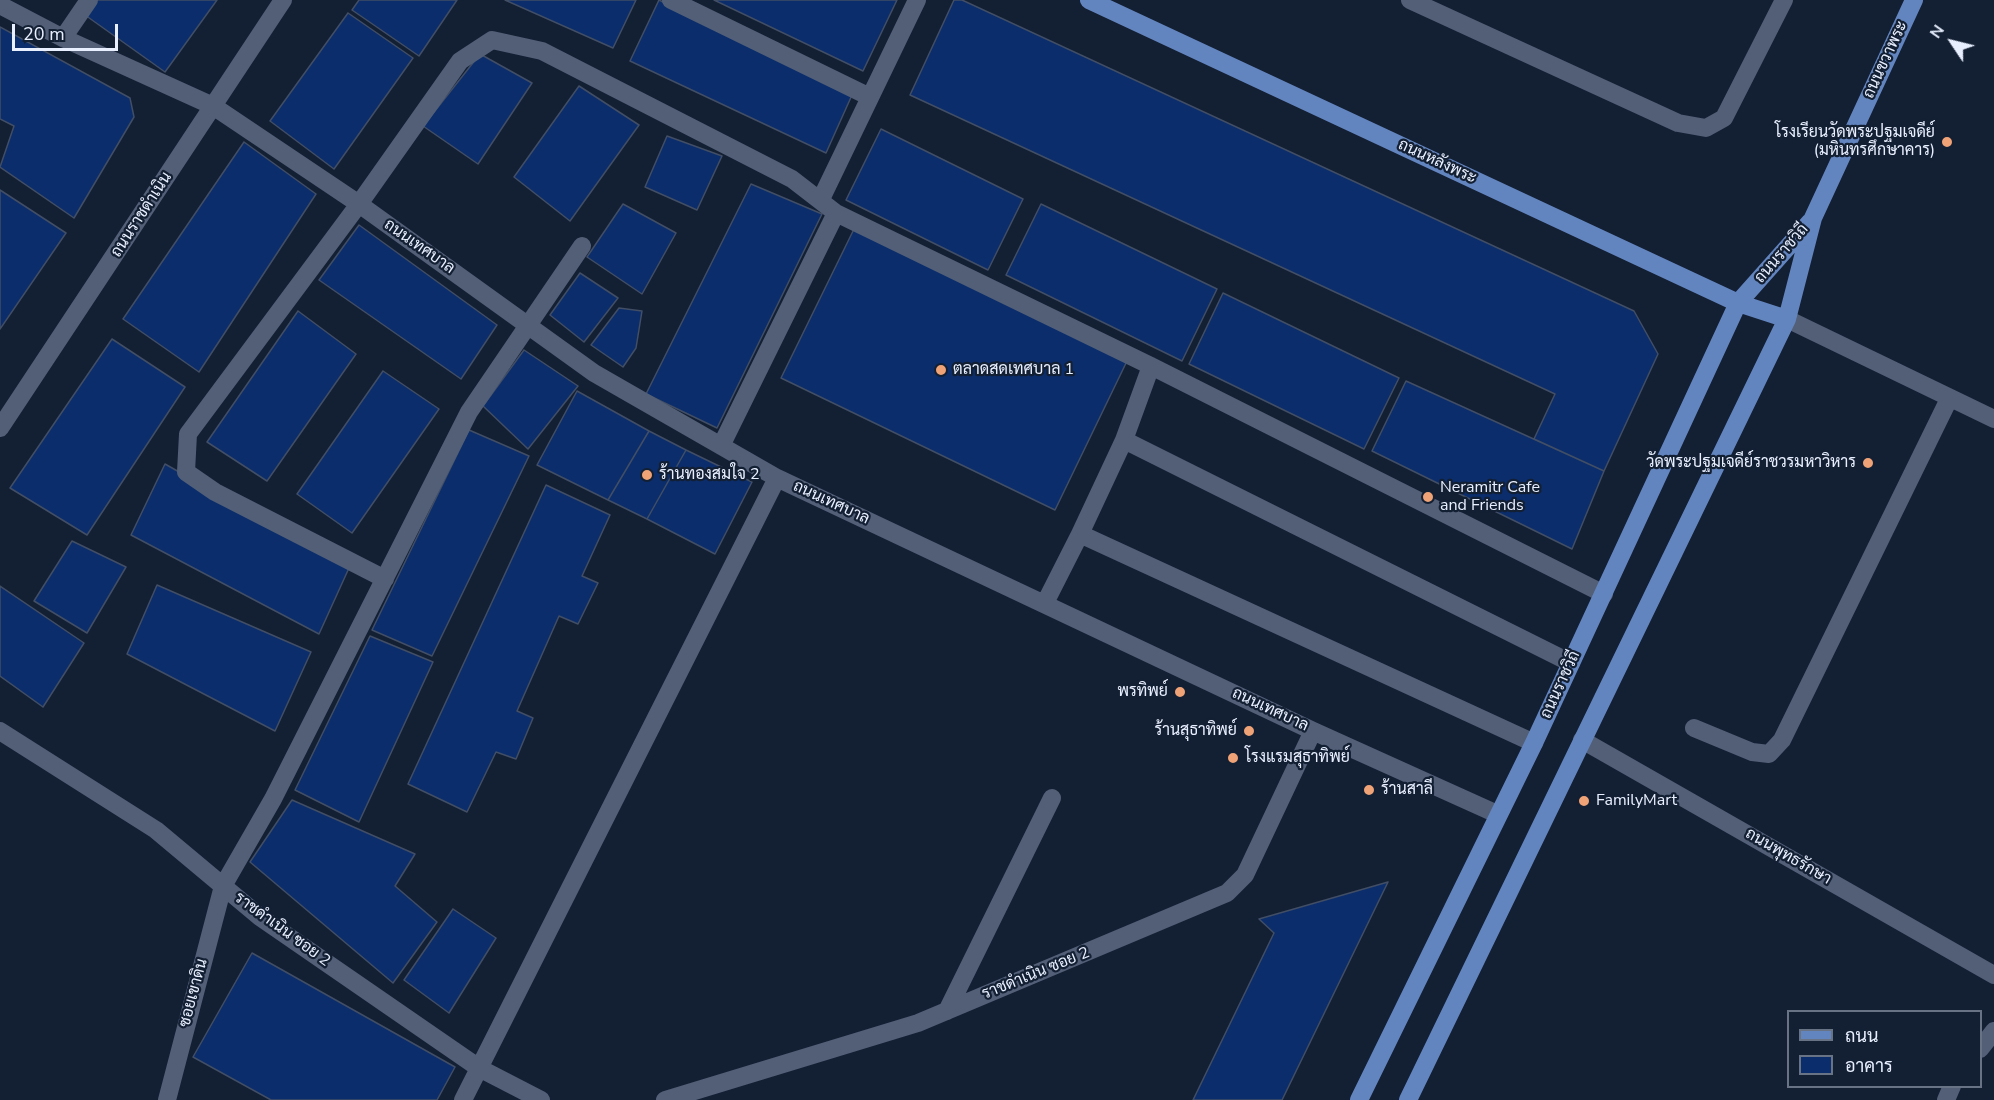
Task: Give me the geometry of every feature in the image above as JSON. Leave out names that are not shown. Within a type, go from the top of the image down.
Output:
[{"type":"main road","name":"ถนนหลังพระ","points":[[1089,0],[1738,303],[1787,319]]},
{"type":"main road","name":"ถนนขวาพระ","points":[[1813,218],[1914,0]]},
{"type":"main road","name":"ถนนราชวิถี","points":[[1359,1100],[1497,814],[1534,743],[1738,303],[1813,218]]},
{"type":"main road","name":"ถนนราชวิถี","points":[[1408,1100],[1787,319],[1813,218]]},
{"type":"street","points":[[63,38],[89,0]]},
{"type":"street","name":"ถนนราชดำเนิน","points":[[0,428],[282,0]]},
{"type":"street","points":[[671,0],[870,97]]},
{"type":"street","points":[[821,199],[917,0]]},
{"type":"street","points":[[1410,0],[1678,123],[1706,128],[1724,118],[1784,0]]},
{"type":"street","name":"ถนนเทศบาล","points":[[0,5],[63,38],[213,106],[359,204],[594,373],[777,478],[1313,731],[1497,814]]},
{"type":"street","points":[[384,579],[215,492],[186,472],[188,434],[359,204],[460,61],[492,40],[542,51],[792,179],[821,199],[836,213],[1151,366],[1604,594]]},
{"type":"street","points":[[721,446],[836,213]]},
{"type":"street","name":"ซอยเขาดิน","points":[[167,1100],[223,886],[273,799],[469,412],[582,246]]},
{"type":"street","points":[[1787,319],[1994,419]]},
{"type":"street","points":[[1044,603],[1080,534],[1124,440],[1151,366]]},
{"type":"street","points":[[1694,728],[1752,752],[1768,753],[1782,740],[1949,399]]},
{"type":"street","points":[[1124,440],[1571,663]]},
{"type":"street","points":[[463,1100],[777,478]]},
{"type":"street","points":[[1080,534],[1534,743]]},
{"type":"street","name":"ราชดำเนิน ซอย 2","points":[[665,1100],[918,1023],[1227,893],[1245,875],[1313,731]]},
{"type":"street","name":"ราชดำเนิน ซอย 2","points":[[0,732],[156,830],[260,917],[479,1068],[541,1100]]},
{"type":"street","name":"ถนนพุทธรักษา","points":[[1582,740],[1994,975]]},
{"type":"street","points":[[947,1011],[1052,798]]},
{"type":"street","points":[[1982,1046],[1994,1031]]},
{"type":"building","points":[[95,0],[217,0],[165,72],[85,15]]},
{"type":"building","points":[[359,0],[457,0],[419,56],[352,10]]},
{"type":"building","points":[[505,0],[636,0],[613,48]]},
{"type":"building","points":[[659,0],[852,95],[826,153],[630,61]]},
{"type":"building","points":[[714,0],[897,0],[863,71]]},
{"type":"building","points":[[954,0],[962,0],[1634,311],[1658,354],[1604,471],[1534,439],[1555,394],[910,95]]},
{"type":"building","points":[[348,13],[413,58],[334,169],[270,121]]},
{"type":"building","points":[[0,27],[130,98],[134,117],[74,218],[0,167],[14,126],[0,119]]},
{"type":"building","points":[[480,54],[532,83],[478,164],[423,126]]},
{"type":"building","points":[[579,86],[639,125],[570,221],[514,177]]},
{"type":"building","points":[[881,129],[1023,199],[988,270],[846,200]]},
{"type":"building","points":[[667,136],[722,156],[697,210],[645,187]]},
{"type":"building","points":[[244,142],[316,194],[199,372],[123,319]]},
{"type":"building","points":[[751,184],[822,214],[717,428],[646,394]]},
{"type":"building","points":[[0,190],[66,233],[0,329]]},
{"type":"building","points":[[623,204],[676,233],[642,294],[587,257]]},
{"type":"building","points":[[1041,204],[1217,289],[1182,361],[1006,275]]},
{"type":"building","points":[[359,225],[497,325],[461,379],[319,280]]},
{"type":"building","points":[[855,227],[1128,359],[1055,510],[781,378]]},
{"type":"building","points":[[580,273],[618,298],[584,342],[550,315]]},
{"type":"building","points":[[1223,293],[1399,378],[1364,449],[1189,364]]},
{"type":"building","points":[[619,308],[642,311],[636,348],[623,367],[591,345]]},
{"type":"building","points":[[298,311],[356,354],[267,481],[207,442]]},
{"type":"building","points":[[112,339],[185,387],[87,535],[10,488]]},
{"type":"building","points":[[524,350],[578,386],[528,449],[483,406]]},
{"type":"building","points":[[383,371],[439,409],[352,533],[297,494]]},
{"type":"building","points":[[1406,381],[1604,471],[1572,549],[1372,451]]},
{"type":"building","points":[[577,391],[649,431],[608,500],[537,465]]},
{"type":"building","points":[[469,430],[529,456],[432,656],[372,630]]},
{"type":"building","name":"ร้านทองสมใจ 2","points":[[649,431],[686,450],[647,519],[608,500]]},
{"type":"building","points":[[686,450],[752,482],[715,554],[647,519]]},
{"type":"building","points":[[165,464],[349,568],[319,634],[131,535]]},
{"type":"building","points":[[546,485],[610,515],[582,576],[598,583],[578,624],[559,616],[517,711],[533,718],[516,759],[496,752],[467,812],[408,784]]},
{"type":"building","points":[[72,541],[126,567],[87,633],[34,601]]},
{"type":"building","points":[[157,585],[311,652],[275,731],[127,654]]},
{"type":"building","points":[[0,586],[84,643],[43,707],[0,676]]},
{"type":"building","points":[[370,636],[433,662],[359,822],[295,790]]},
{"type":"building","points":[[292,800],[415,854],[395,886],[437,922],[393,983],[250,862]]},
{"type":"building","points":[[1388,882],[1282,1100],[1193,1100],[1274,933],[1259,919]]},
{"type":"building","points":[[453,909],[496,938],[449,1013],[404,980]]},
{"type":"building","points":[[252,953],[455,1067],[437,1100],[271,1100],[193,1057]]},
{"type":"place","name":"โรงเรียนวัดพระปฐมเจดีย์ (มหินทรศึกษาคาร)","points":[[1947,142]]},
{"type":"place","name":"ตลาดสดเทศบาล 1","points":[[941,370]]},
{"type":"place","name":"วัดพระปฐมเจดีย์ราชวรมหาวิหาร","points":[[1868,463]]},
{"type":"place","name":"ร้านทองสมใจ 2","points":[[647,475]]},
{"type":"place","name":"Neramitr Cafe and Friends","points":[[1428,497]]},
{"type":"place","name":"พรทิพย์","points":[[1180,692]]},
{"type":"place","name":"ร้านสุธาทิพย์","points":[[1249,731]]},
{"type":"place","name":"โรงแรมสุธาทิพย์","points":[[1233,758]]},
{"type":"place","name":"ร้านสาลี","points":[[1369,790]]},
{"type":"place","name":"FamilyMart","points":[[1584,801]]}]
